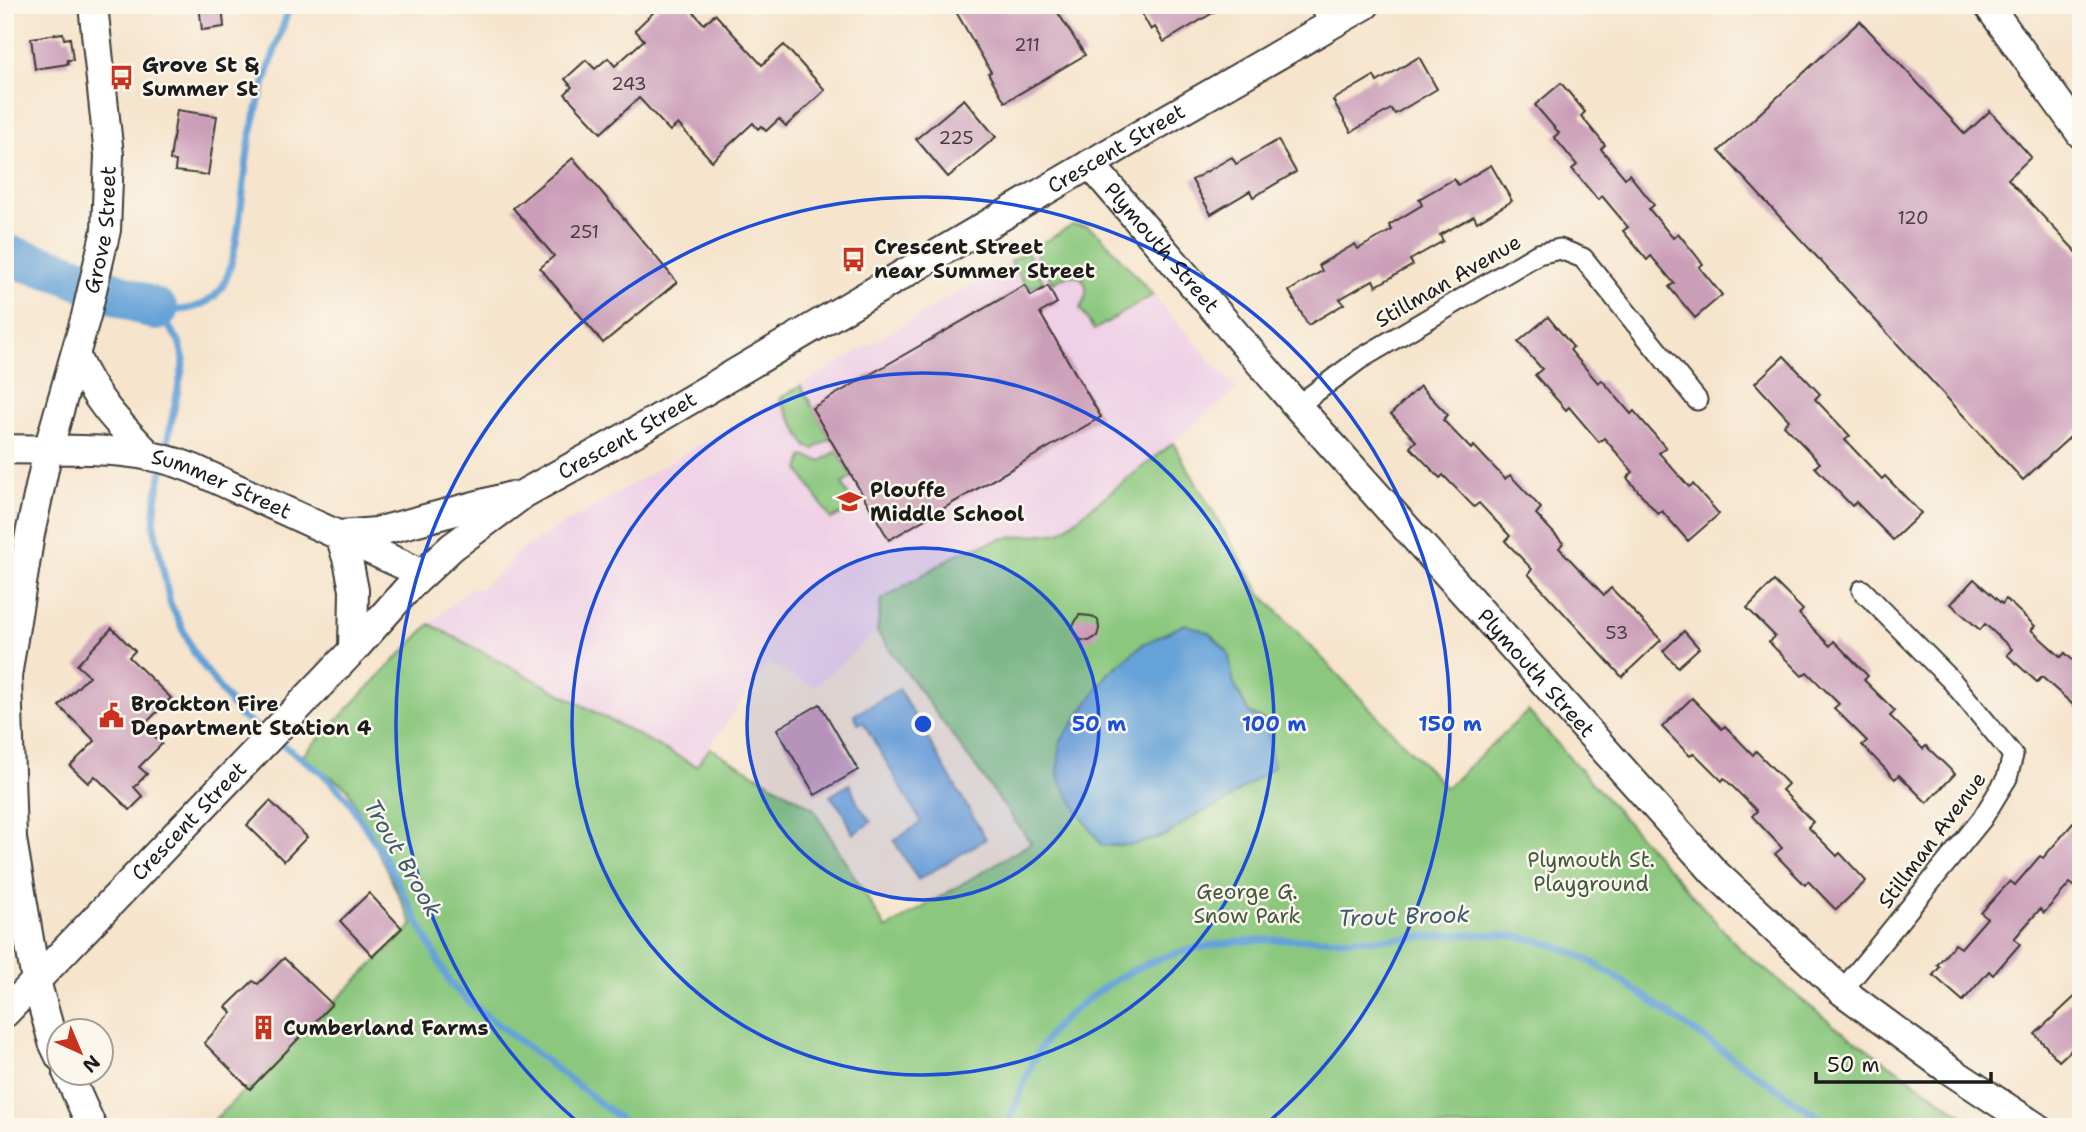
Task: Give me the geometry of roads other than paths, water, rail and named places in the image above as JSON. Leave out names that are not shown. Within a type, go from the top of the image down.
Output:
[{"type":"main road","name":"Grove Street","points":[[46,1019],[36,981],[12,839],[6,673],[30,534],[48,450],[101,258],[108,203],[109,155],[93,5]]},
{"type":"main road","name":"Crescent Street","points":[[5,1013],[452,547],[525,493],[637,431],[1090,164],[1325,15],[1365,5]]},
{"type":"main road","points":[[1988,5],[2081,134]]},
{"type":"main road","name":"Plymouth Street","points":[[1090,164],[1297,406],[1714,872],[1842,991],[1948,1069],[2036,1127]]},
{"type":"main road","points":[[75,356],[88,385],[99,401],[149,455]]},
{"type":"main road","name":"Summer Street","points":[[5,449],[90,450],[149,455],[194,469],[424,574]]},
{"type":"main road","points":[[353,650],[354,590],[340,535],[376,532],[525,493]]},
{"type":"main road","points":[[73,1086],[92,1127]]},
{"type":"street","name":"Stillman Avenue","points":[[1297,406],[1360,359],[1538,254],[1560,249],[1583,258],[1697,400]]},
{"type":"street","name":"Stillman Avenue","points":[[1842,991],[1982,819],[2007,778],[2013,755],[1952,681],[1862,590]]},
{"type":"water","points":[[1185,624],[1210,633],[1228,652],[1234,684],[1249,713],[1267,722],[1273,767],[1223,803],[1192,817],[1167,835],[1133,845],[1102,846],[1058,777],[1060,742],[1108,674],[1143,644]]},
{"type":"water","points":[[899,689],[986,839],[918,880],[894,841],[921,822],[863,722],[859,724],[854,715]]},
{"type":"water","points":[[850,784],[858,804],[871,822],[853,834],[844,813],[830,796]]},
{"type":"waterway","points":[[157,310],[183,310],[199,306],[214,297],[226,278],[236,242],[253,126],[290,5]]},
{"type":"waterway","points":[[5,255],[60,271],[157,310]]},
{"type":"waterway","name":"Trout Brook","points":[[157,310],[179,341],[184,360],[165,453]]},
{"type":"waterway","name":"Trout Brook","points":[[163,465],[154,526],[170,603],[195,655],[239,715],[264,732]]},
{"type":"waterway","name":"Trout Brook","points":[[274,739],[321,772],[346,797],[381,851],[450,983],[470,1003],[580,1087],[626,1127]]},
{"type":"waterway","name":"Trout Brook","points":[[1007,1127],[1030,1068],[1054,1029],[1096,993],[1130,972],[1163,957],[1233,942],[1476,934],[1522,937],[1545,942],[1583,957],[1833,1127]]},
{"type":"place","name":"Grove St & Summer St","points":[[122,77]]},
{"type":"place","name":"Crescent Street near Summer Street","points":[[854,259]]},
{"type":"place","name":"Plouffe Middle School","points":[[850,502]]},
{"type":"place","name":"Brockton Fire Department Station 4","points":[[111,716]]},
{"type":"place","name":"Cumberland Farms","points":[[263,1028]]},
{"type":"park label","name":"Plymouth St. Playground","points":[[1591,872]]},
{"type":"park label","name":"George G. Snow Park","points":[[1247,904]]}]
